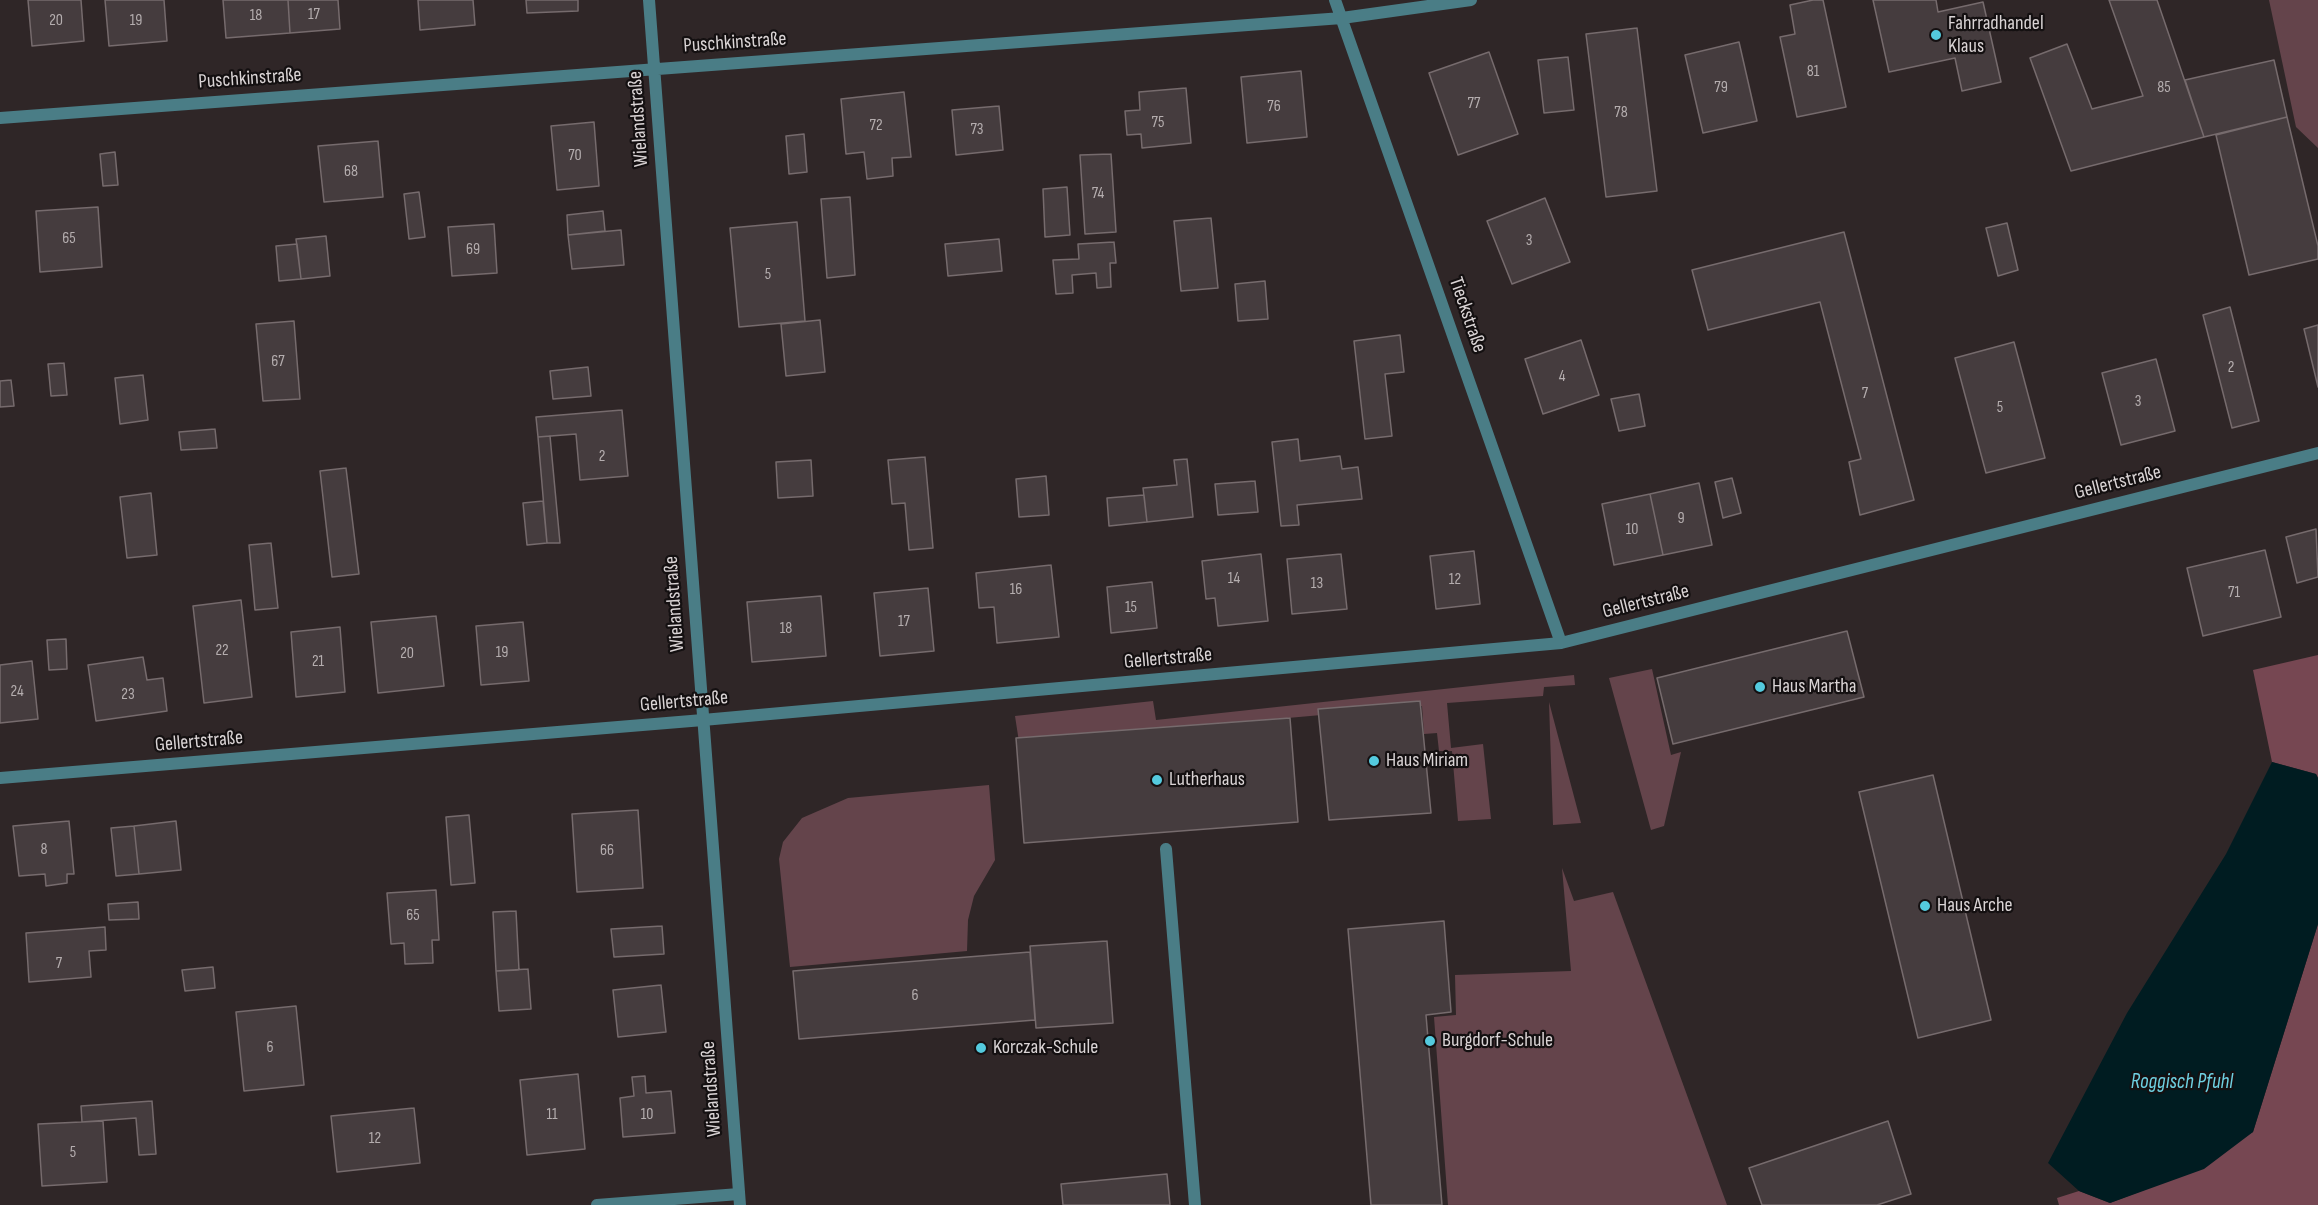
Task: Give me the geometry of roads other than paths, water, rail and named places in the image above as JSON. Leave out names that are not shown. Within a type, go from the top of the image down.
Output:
[{"type":"street","name":"Wielandstraße","points":[[649,0],[740,1200]]},
{"type":"street","name":"Tieckstraße","points":[[1335,0],[1561,643]]},
{"type":"street","name":"Puschkinstraße","points":[[0,118],[1342,18],[1472,0]]},
{"type":"street","name":"Gellertstraße","points":[[0,778],[703,720],[1561,643],[2318,453]]},
{"type":"street","points":[[1166,849],[1195,1205]]},
{"type":"street","points":[[597,1205],[740,1200]]},
{"type":"water","name":"Roggisch Pfuhl","points":[[2272,762],[2316,774],[2318,778],[2318,924],[2253,1132],[2204,1169],[2110,1203],[2079,1191],[2048,1163],[2127,1013],[2226,854]]},
{"type":"place","name":"Fahrradhandel Klaus","points":[[1936,35]]},
{"type":"place","name":"Haus Martha","points":[[1760,687]]},
{"type":"place","name":"Haus Miriam","points":[[1374,761]]},
{"type":"place","name":"Lutherhaus","points":[[1157,780]]},
{"type":"place","name":"Haus Arche","points":[[1925,906]]},
{"type":"place","name":"Burgdorf-Schule","points":[[1430,1041]]},
{"type":"place","name":"Korczak-Schule","points":[[981,1048]]}]
